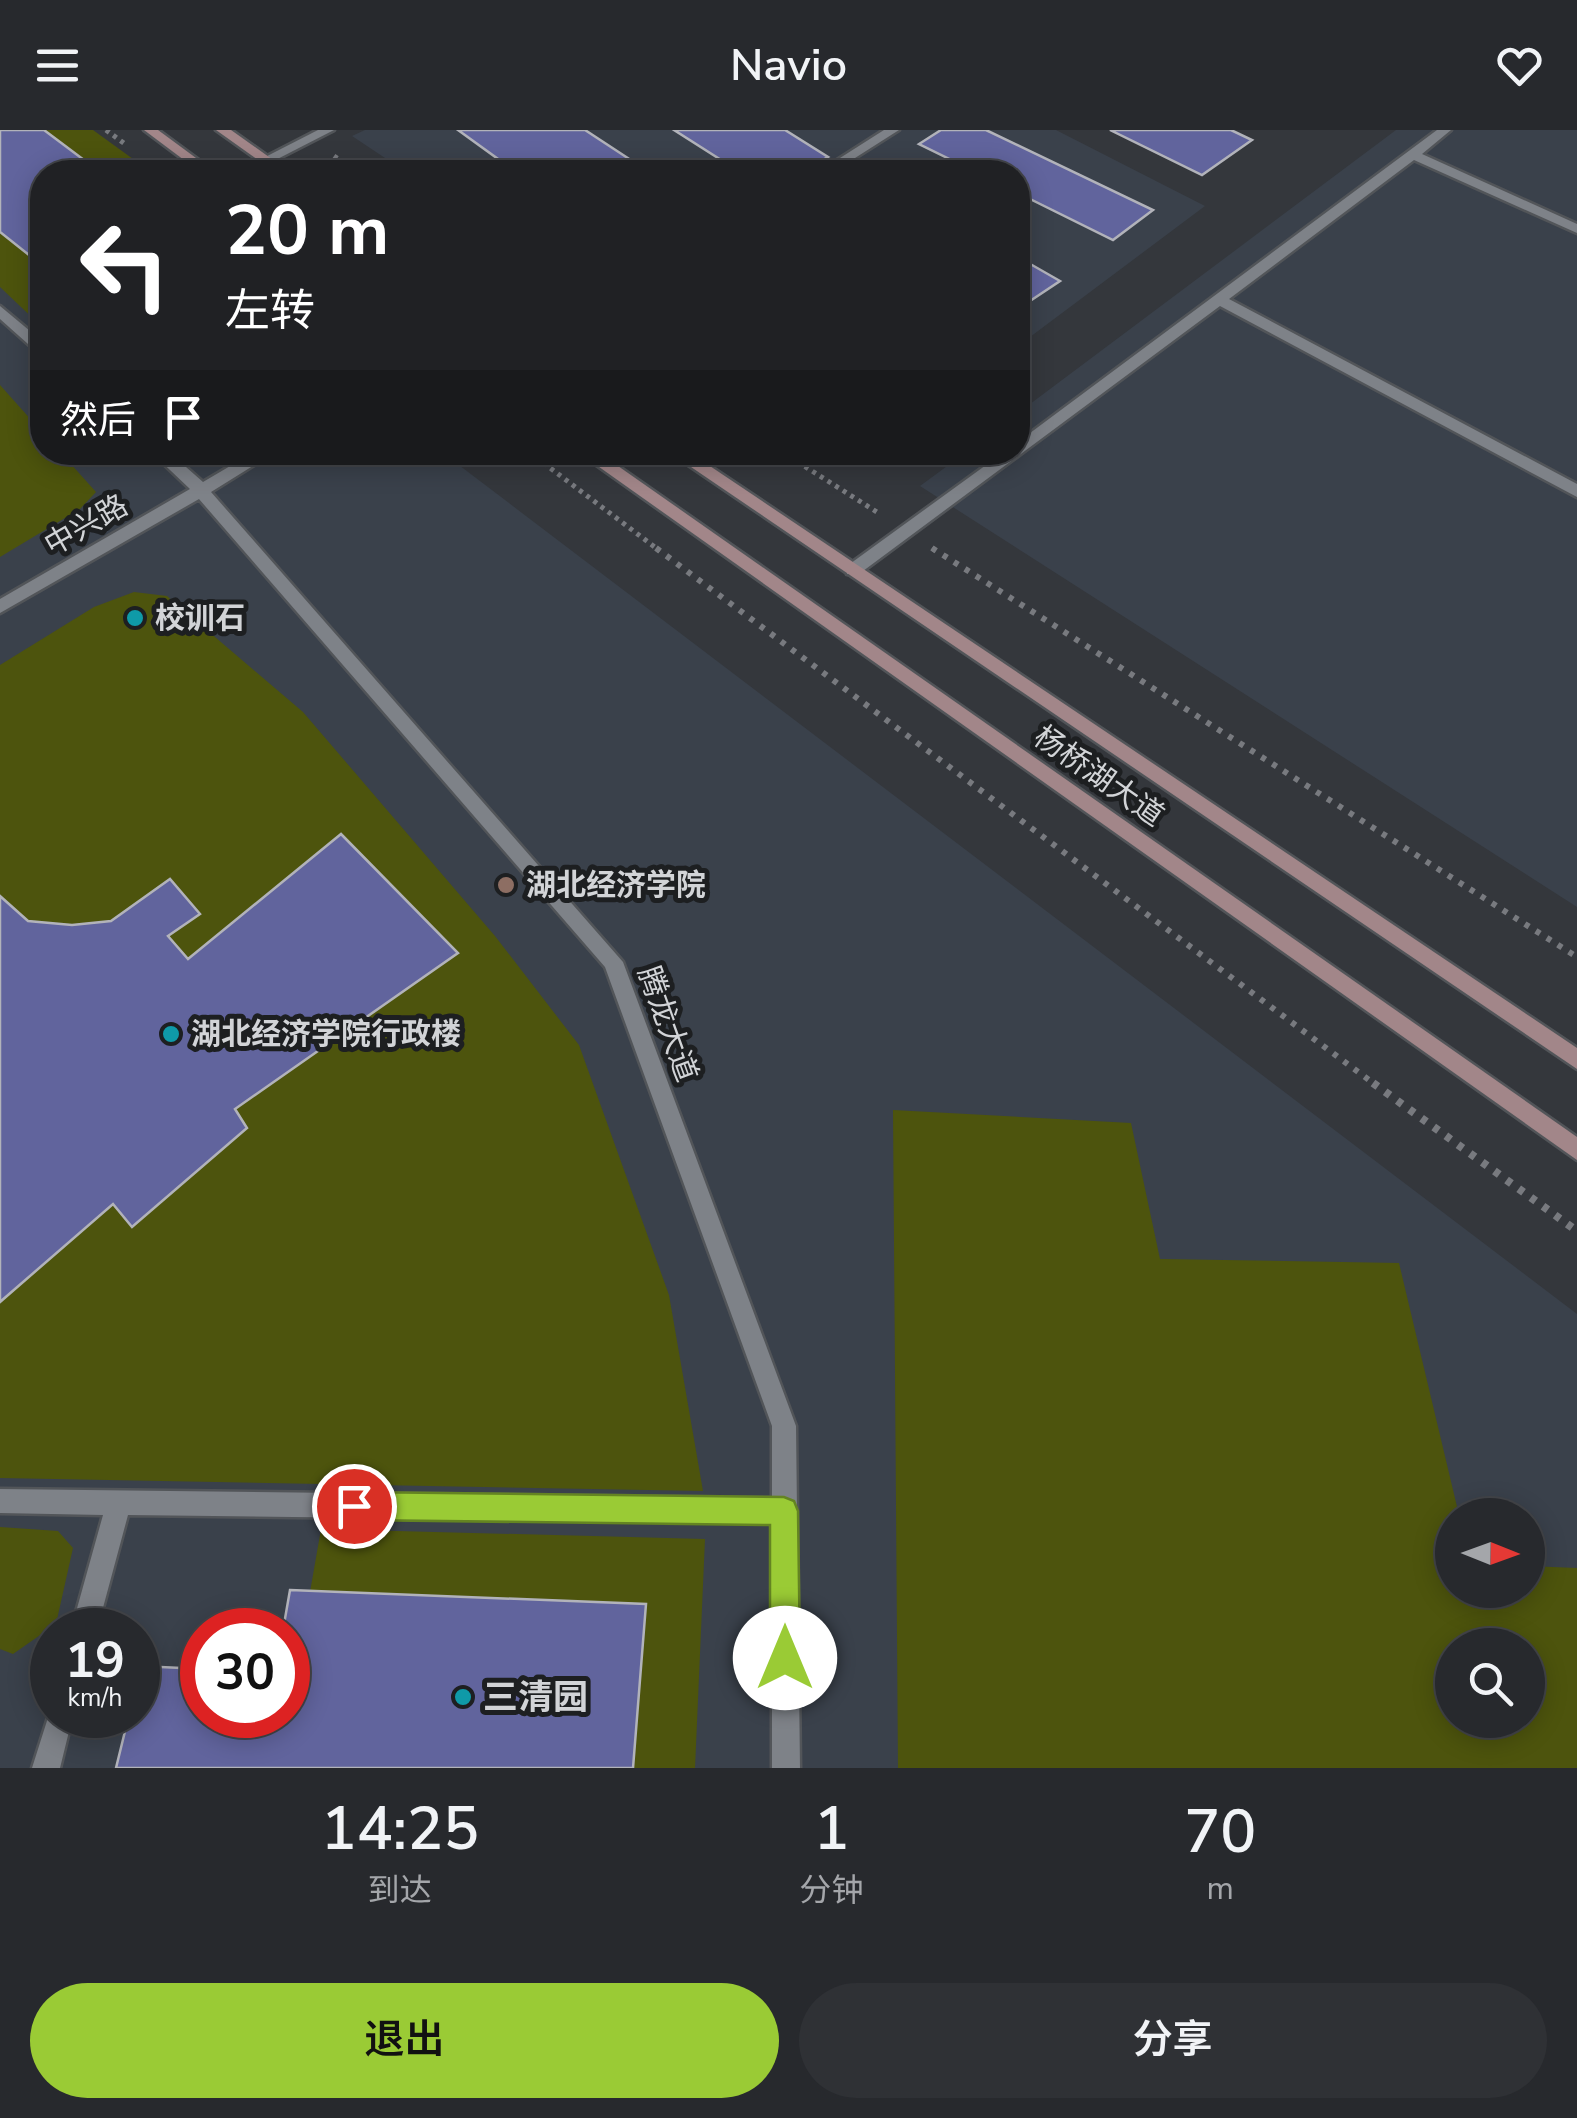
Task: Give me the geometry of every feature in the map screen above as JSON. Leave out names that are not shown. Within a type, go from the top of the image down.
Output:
[{"type":"main road","points":[[150,130],[191,160]]},
{"type":"main road","points":[[222,130],[265,160]]},
{"type":"main road","name":"杨桥湖大道","points":[[604,465],[1577,1150]]},
{"type":"main road","name":"杨桥湖大道","points":[[696,465],[1577,1060]]},
{"type":"street","points":[[268,160],[328,130]]},
{"type":"street","points":[[844,160],[893,130]]},
{"type":"street","points":[[1030,441],[1445,130]]},
{"type":"street","points":[[1412,154],[1577,229]]},
{"type":"street","points":[[1219,299],[1577,492]]},
{"type":"street","points":[[0,311],[30,338]]},
{"type":"street","name":"腾龙大道","points":[[173,465],[200,489],[613,962],[784,1426],[786,1768]]},
{"type":"street","name":"中兴路","points":[[0,607],[243,465]]},
{"type":"street","points":[[853,570],[998,465]]},
{"type":"street","points":[[0,1501],[784,1511]]},
{"type":"street","points":[[90,1608],[118,1503]]},
{"type":"street","points":[[46,1768],[54,1738]]},
{"type":"path","points":[[546,465],[1180,943],[1577,1231]]},
{"type":"path","points":[[802,465],[1577,958]]},
{"type":"shaded area","name":"湖北经济学院","points":[[0,130],[30,160],[30,465],[459,465],[1577,1314],[1577,1768],[0,1768]]},
{"type":"shaded area","points":[[365,130],[1056,130],[1205,206],[1030,337],[1030,160],[388,160],[352,136]]},
{"type":"shaded area","points":[[1396,130],[1577,130],[1577,907],[920,486],[949,465],[1030,465],[1030,404]]},
{"type":"green space","points":[[0,130],[93,130],[134,160],[30,160],[30,316],[0,287]]},
{"type":"green space","points":[[0,385],[30,419],[30,465],[72,465],[96,492],[80,509],[0,557]]},
{"type":"green space","points":[[134,592],[167,596],[303,712],[495,936],[579,1045],[669,1295],[703,1491],[0,1478],[0,665],[94,607]]},
{"type":"green space","points":[[893,1110],[1131,1123],[1160,1259],[1399,1263],[1455,1498],[1435,1498],[1435,1608],[1545,1608],[1545,1567],[1577,1568],[1577,1768],[898,1768]]},
{"type":"green space","points":[[0,1527],[58,1531],[73,1548],[60,1608],[30,1608],[30,1642],[13,1654],[0,1649]]},
{"type":"green space","points":[[321,1529],[705,1539],[695,1768],[633,1768],[646,1604],[310,1592]]},
{"type":"building","points":[[0,130],[44,130],[84,160],[30,160],[30,255],[0,232]]},
{"type":"building","points":[[458,130],[585,130],[631,160],[499,160]]},
{"type":"building","points":[[674,130],[785,130],[828,157],[822,160],[721,160]]},
{"type":"building","points":[[941,130],[986,130],[1153,210],[1113,240],[1030,199],[1030,160],[952,160],[919,144]]},
{"type":"building","points":[[1110,130],[1231,130],[1252,140],[1202,175]]},
{"type":"building","points":[[1030,264],[1060,281],[1030,301]]},
{"type":"building","name":"湖北经济学院行政楼","points":[[341,834],[458,953],[235,1109],[247,1128],[132,1227],[113,1204],[0,1302],[0,896],[28,921],[72,925],[111,921],[170,879],[200,914],[168,936],[188,959]]},
{"type":"building","name":"三清园","points":[[290,1590],[646,1604],[633,1768],[116,1768],[123,1738],[160,1738],[160,1667],[180,1668],[180,1738],[310,1738],[310,1608],[287,1608]]},
{"type":"place","name":"校训石","points":[[135,618]]},
{"type":"place","name":"湖北经济学院","points":[[506,885]]},
{"type":"place","name":"湖北经济学院行政楼","points":[[171,1034]]},
{"type":"place","name":"三清园","points":[[463,1697]]},
{"type":"route","points":[[354,1506],[784,1511],[785,1658]]}]
